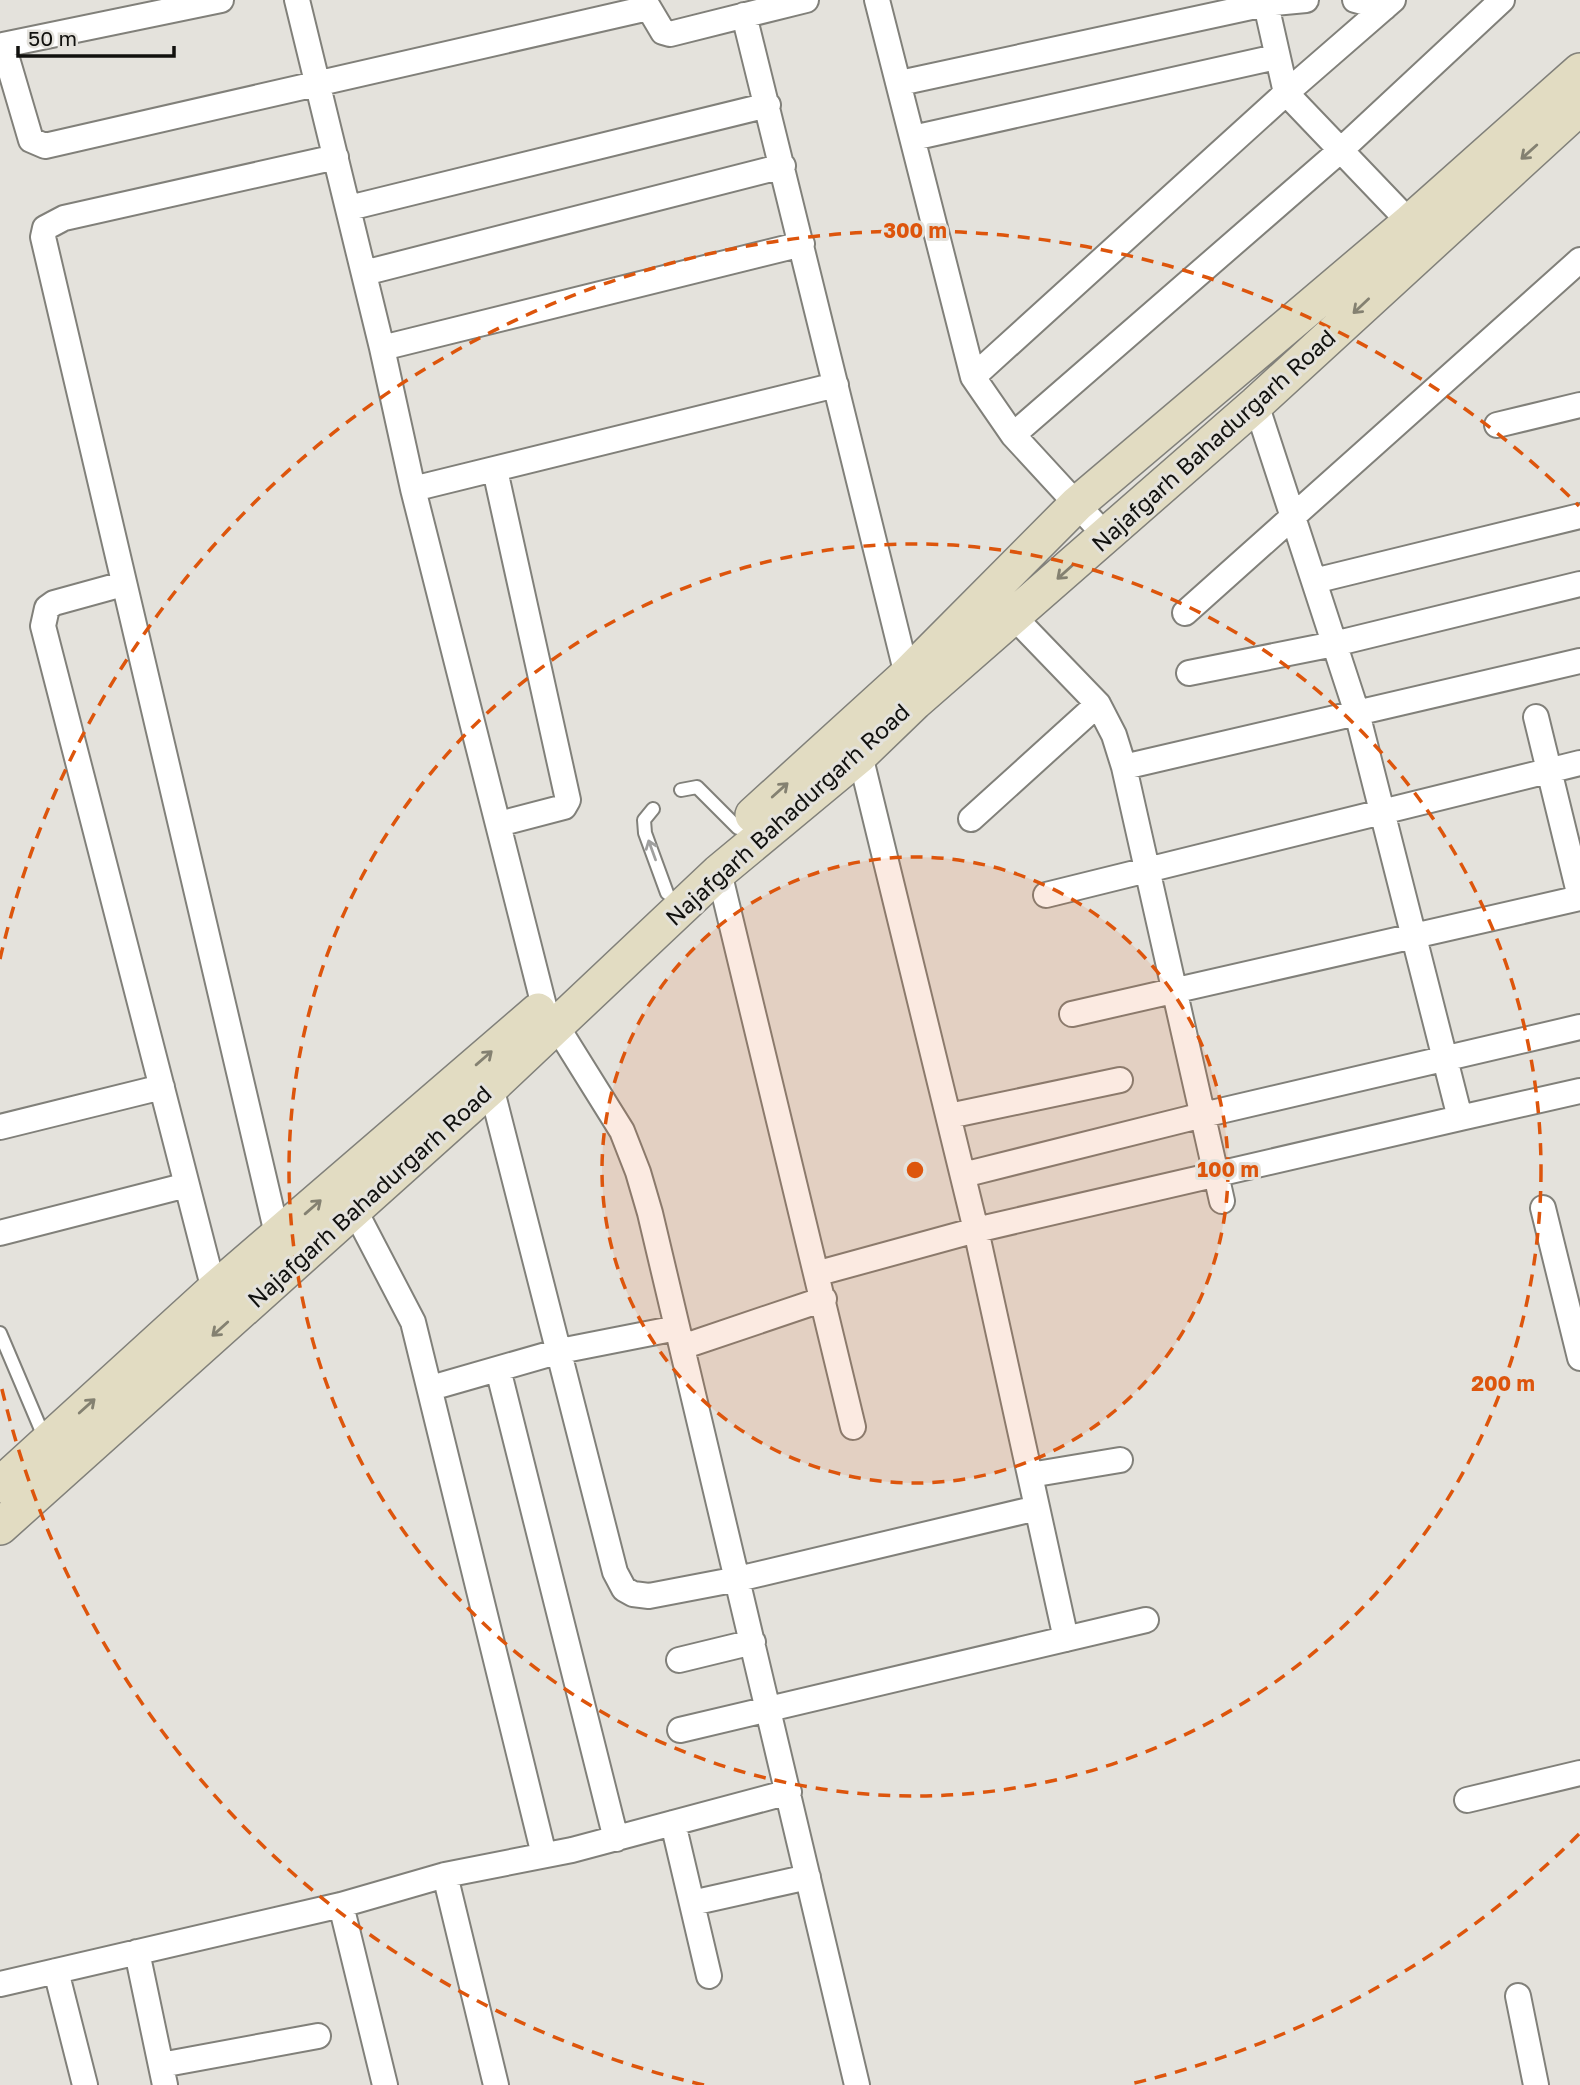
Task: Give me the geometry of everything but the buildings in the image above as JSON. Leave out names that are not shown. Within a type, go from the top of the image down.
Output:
[{"type":"main road","name":"Najafgarh Bahadurgarh Road","points":[[0,1527],[124,1394],[214,1290],[549,1016],[860,755],[915,702],[1256,404],[1580,71]]},
{"type":"main road","name":"Najafgarh Bahadurgarh Road","points":[[0,1485],[46,1443],[124,1394],[354,1209],[491,1087],[549,1016],[667,893],[907,675],[1077,504],[1580,107]]},
{"type":"street","points":[[221,0],[2,46],[31,140],[45,146],[646,4],[666,34],[806,0]]},
{"type":"street","points":[[298,0],[382,348],[413,489],[549,1016],[622,1131],[644,1193],[789,1792],[856,2085]]},
{"type":"street","points":[[877,0],[973,377],[1013,435],[1106,536]]},
{"type":"street","points":[[900,83],[1265,2],[1306,0]]},
{"type":"street","points":[[1355,0],[1389,4]]},
{"type":"street","points":[[1013,435],[1342,149],[1502,0]]},
{"type":"street","points":[[1265,2],[1286,93],[1420,233]]},
{"type":"street","points":[[973,377],[1286,93],[1389,4]]},
{"type":"street","points":[[744,15],[907,675]]},
{"type":"street","points":[[913,138],[1276,57]]},
{"type":"street","points":[[349,208],[768,105]]},
{"type":"street","points":[[278,1238],[43,237],[46,228],[64,218],[336,157]]},
{"type":"street","points":[[364,273],[783,166]]},
{"type":"street","points":[[382,348],[802,244]]},
{"type":"street","points":[[1185,613],[1580,260]]},
{"type":"street","points":[[413,489],[836,385]]},
{"type":"street","points":[[1256,404],[1357,713],[1460,1118]]},
{"type":"street","points":[[1497,425],[1580,405]]},
{"type":"street","points":[[495,470],[568,800],[564,807],[499,824]]},
{"type":"street","points":[[1314,581],[1580,516]]},
{"type":"street","points":[[123,584],[54,603],[47,608],[43,626],[214,1290]]},
{"type":"street","points":[[1189,673],[1334,644],[1580,584]]},
{"type":"street","points":[[1014,617],[1098,704],[1114,735],[1148,870],[1222,1201]]},
{"type":"street","points":[[1124,767],[1580,661]]},
{"type":"street","points":[[971,819],[1098,704]]},
{"type":"street","points":[[1072,1014],[1580,898],[1536,717]]},
{"type":"street","points":[[860,755],[976,1230],[1066,1639]]},
{"type":"street","points":[[1046,895],[1580,763]]},
{"type":"street","points":[[719,872],[819,1273],[853,1427]]},
{"type":"street","points":[[963,1175],[1203,1115],[1580,1027]]},
{"type":"street","points":[[948,1116],[1120,1080]]},
{"type":"street","points":[[0,1127],[162,1087]]},
{"type":"street","points":[[491,1087],[615,1572],[624,1588],[633,1594],[649,1596],[738,1579],[1037,1508]]},
{"type":"street","points":[[819,1273],[976,1230],[1580,1091]]},
{"type":"street","points":[[0,1233],[187,1185]]},
{"type":"street","points":[[1543,1208],[1580,1358]]},
{"type":"street","points":[[354,1209],[413,1322],[544,1856]]},
{"type":"street","points":[[430,1388],[560,1351],[680,1338],[824,1298]]},
{"type":"street","points":[[498,1369],[616,1839]]},
{"type":"street","points":[[1030,1475],[1119,1460]]},
{"type":"street","points":[[680,1730],[1146,1620]]},
{"type":"street","points":[[679,1660],[753,1642]]},
{"type":"street","points":[[1467,1800],[1580,1773]]},
{"type":"street","points":[[0,1984],[341,1905],[445,1875],[616,1839],[789,1792]]},
{"type":"street","points":[[673,1823],[709,1976]]},
{"type":"street","points":[[445,1875],[496,2085]]},
{"type":"street","points":[[692,1903],[808,1877]]},
{"type":"street","points":[[341,1905],[385,2085]]},
{"type":"street","points":[[137,1952],[163,2075],[318,2036]]},
{"type":"street","points":[[56,1971],[85,2085]]},
{"type":"street","points":[[1518,1996],[1536,2085]]},
{"type":"lane","points":[[681,790],[697,787],[738,828]]},
{"type":"lane","points":[[653,809],[644,820],[645,833],[667,893]]},
{"type":"lane","points":[[0,1333],[46,1443]]}]
